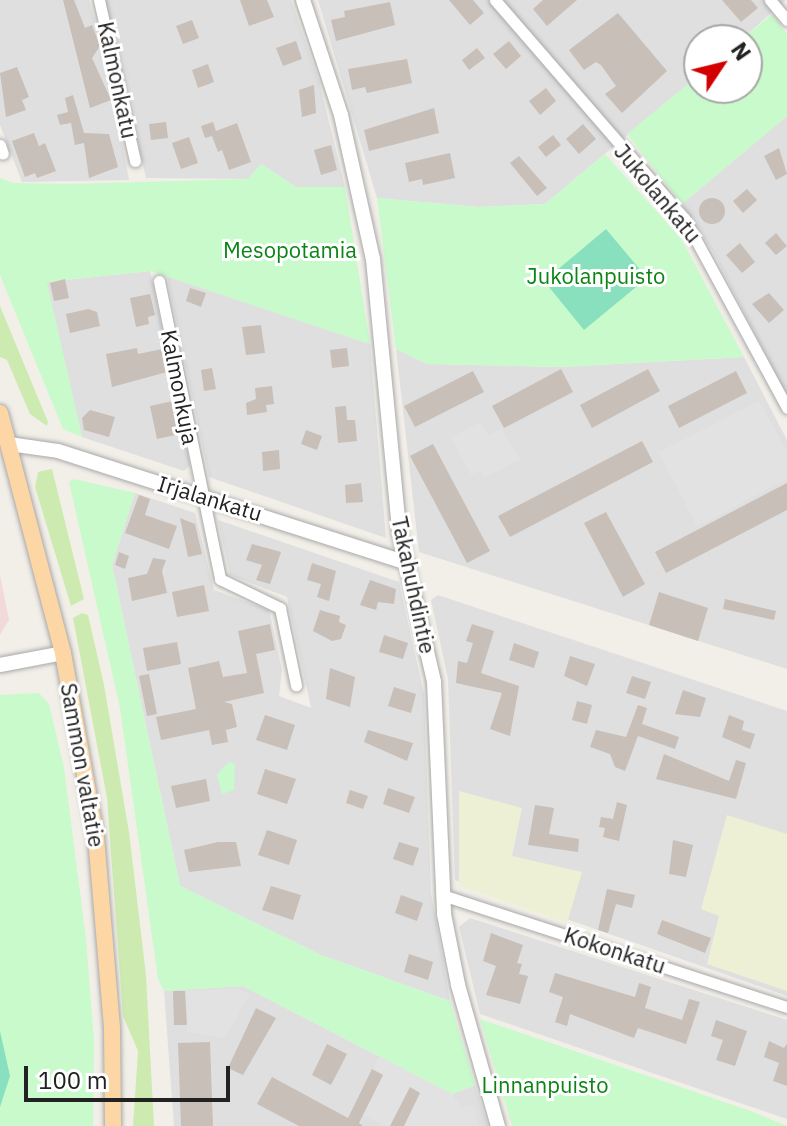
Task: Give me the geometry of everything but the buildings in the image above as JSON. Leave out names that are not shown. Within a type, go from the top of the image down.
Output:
[{"type":"main road","name":"Sammon valtatie","points":[[0,413],[63,653],[102,883],[113,1126]]},
{"type":"street","name":"Kalmonkatu","points":[[99,0],[135,161]]},
{"type":"street","name":"Takahuhdintie","points":[[303,0],[341,115],[373,259],[399,531],[435,691],[442,895],[460,994],[498,1126]]},
{"type":"street","name":"Jukolankatu","points":[[495,0],[684,218],[787,408]]},
{"type":"street","points":[[770,0],[787,20]]},
{"type":"street","name":"Kalmonkuja","points":[[159,281],[220,579],[280,608],[296,685]]},
{"type":"street","name":"Irjalankatu","points":[[9,444],[58,451],[203,494],[407,563]]},
{"type":"street","points":[[0,665],[63,653]]},
{"type":"street","name":"Kokonkatu","points":[[442,895],[787,1007]]},
{"type":"shaded area","points":[[0,0],[89,0],[107,63],[129,180],[22,182],[0,125]]},
{"type":"shaded area","points":[[105,0],[291,0],[319,81],[345,187],[296,187],[261,164],[248,179],[146,178]]},
{"type":"shaded area","points":[[318,0],[786,0],[759,24],[683,24],[683,88],[545,204],[479,207],[377,198]]},
{"type":"shaded area","points":[[787,116],[787,395],[713,252],[682,204]]},
{"type":"shaded area","points":[[150,271],[190,465],[184,471],[82,437],[46,282]]},
{"type":"shaded area","points":[[167,276],[370,344],[386,538],[209,477]]},
{"type":"shaded area","points":[[396,349],[427,364],[560,367],[744,357],[787,440],[787,669],[419,552]]},
{"type":"shaded area","points":[[759,401],[787,452],[787,479],[697,527],[659,452]]},
{"type":"shaded area","points":[[481,422],[488,435],[501,429],[521,459],[484,478],[480,470],[471,475],[451,437]]},
{"type":"shaded area","points":[[135,493],[195,513],[214,590],[269,610],[282,670],[279,696],[311,708],[287,597],[230,575],[218,520],[399,582],[424,694],[431,893],[450,1001],[321,955],[180,886],[112,565]]},
{"type":"shaded area","points":[[0,575],[9,620],[0,635]]},
{"type":"shaded area","points":[[438,595],[787,711],[787,996],[455,880],[448,679],[431,600]]},
{"type":"shaded area","points":[[470,918],[787,1020],[787,1119],[480,1014],[459,927]]},
{"type":"shaded area","points":[[243,986],[452,1094],[475,1085],[488,1126],[174,1126],[164,991]]},
{"type":"shaded area","points":[[236,988],[250,994],[225,1038],[187,1032],[186,991]]},
{"type":"shaded area","points":[[379,1056],[452,1094],[461,1107],[473,1104],[479,1126],[386,1126],[352,1109]]},
{"type":"green space","name":"Jukolanpuisto","points":[[772,14],[787,34],[787,116],[682,204],[627,134],[683,88],[683,104],[763,104],[763,24],[760,24]]},
{"type":"green space","name":"Jukolanpuisto","points":[[605,154],[682,240],[744,357],[560,367],[427,364],[396,349],[377,198],[479,207],[545,204]]},
{"type":"green space","name":"Mesopotamia","points":[[261,164],[296,187],[345,187],[370,344],[150,271],[47,282],[82,437],[63,429],[0,275],[0,178],[13,183],[71,184],[248,179]]},
{"type":"green space","points":[[606,229],[647,278],[584,330],[544,281]]},
{"type":"green space","points":[[0,306],[47,426],[30,414],[7,360],[0,357]]},
{"type":"green space","points":[[52,469],[84,599],[71,606],[35,487],[38,472]]},
{"type":"green space","points":[[74,479],[135,493],[112,565],[180,886],[321,955],[450,1001],[475,1085],[452,1094],[243,986],[164,991],[158,979],[120,708],[69,482]]},
{"type":"green space","points":[[82,613],[88,615],[104,685],[129,832],[146,975],[154,1126],[133,1126],[138,1051],[123,1016],[107,798],[73,618]]},
{"type":"green space","points":[[39,693],[49,704],[64,768],[86,939],[94,1040],[93,1126],[0,1126],[0,695]]},
{"type":"green space","points":[[229,762],[235,764],[234,790],[222,794],[217,774]]},
{"type":"green space","points":[[459,791],[522,808],[512,856],[582,872],[567,923],[459,886]]},
{"type":"green space","points":[[727,815],[787,834],[787,991],[707,964],[719,916],[701,909]]},
{"type":"green space","name":"Linnanpuisto","points":[[480,1019],[748,1110],[787,1126],[512,1126]]},
{"type":"green space","points":[[0,1031],[10,1076],[0,1107]]}]
